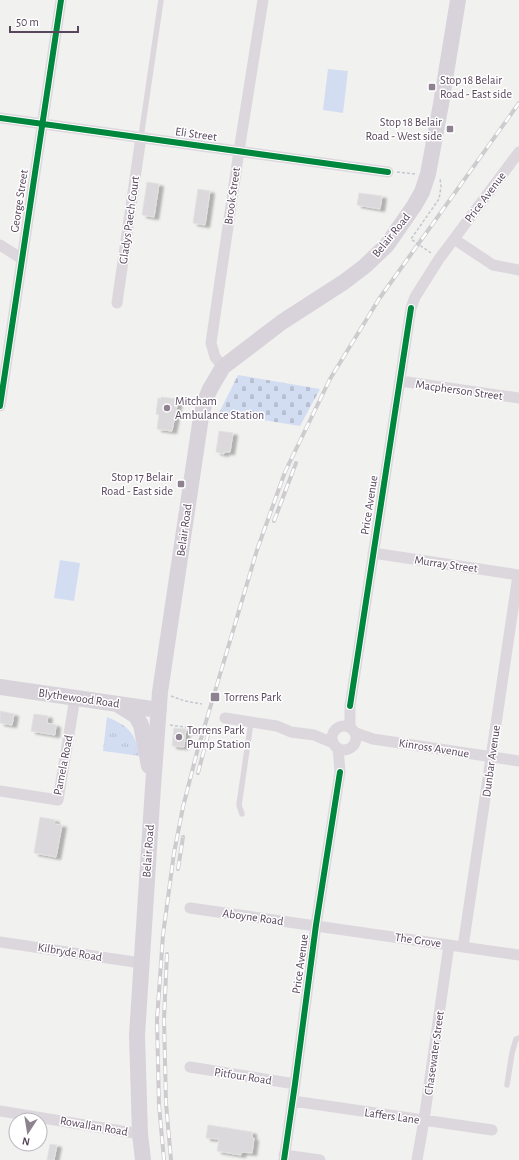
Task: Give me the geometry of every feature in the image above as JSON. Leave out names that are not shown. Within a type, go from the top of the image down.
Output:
[{"type":"main road","name":"Belair Road","points":[[143,1160],[140,1134],[137,1035],[152,787],[166,704],[201,417],[205,401],[222,367],[282,322],[344,282],[365,266],[387,245],[408,216],[434,174],[441,104],[458,0]]},
{"type":"main road","name":"Blythewood Road","points":[[0,687],[113,703],[166,704]]},
{"type":"main road","points":[[113,703],[136,716],[141,725],[152,787]]},
{"type":"street","name":"George Street","points":[[0,406],[61,0]]},
{"type":"street","name":"Brook Street","points":[[222,367],[215,357],[211,343],[263,0]]},
{"type":"street","name":"Eli Street","points":[[0,118],[388,172]]},
{"type":"street","name":"Gladys Paech Court","points":[[116,304],[141,137]]},
{"type":"street","name":"Price Avenue","points":[[284,1157],[316,926],[340,772],[348,734],[350,706],[411,308],[415,297],[439,259],[519,152]]},
{"type":"street","points":[[454,239],[494,265],[519,270]]},
{"type":"street","points":[[0,245],[22,259]]},
{"type":"street","name":"Macpherson Street","points":[[400,381],[519,398]]},
{"type":"street","name":"Murray Street","points":[[373,553],[519,575]]},
{"type":"street","name":"Dunbar Avenue","points":[[464,947],[519,575]]},
{"type":"street","name":"Pamela Road","points":[[0,791],[58,800],[75,698]]},
{"type":"street","points":[[225,718],[277,726],[291,732],[314,735],[348,734],[343,750],[314,735]]},
{"type":"street","name":"Price Avenue","points":[[340,772],[335,746],[331,737],[348,734]]},
{"type":"street","name":"Kinross Avenue","points":[[348,734],[519,761]]},
{"type":"street","name":"Aboyne Road","points":[[190,908],[316,926]]},
{"type":"street","name":"The Grove","points":[[316,926],[519,955]]},
{"type":"street","name":"Kilbryde Road","points":[[0,942],[141,963]]},
{"type":"street","name":"Chasewater Street","points":[[417,1160],[449,945]]},
{"type":"street","name":"Pitfour Road","points":[[190,1067],[295,1084]]},
{"type":"street","name":"Laffers Lane","points":[[292,1101],[492,1130]]},
{"type":"street","name":"Rowallan Road","points":[[0,1111],[140,1134]]},
{"type":"street","points":[[284,1157],[320,1160]]},
{"type":"lane","points":[[141,137],[161,0]]},
{"type":"lane","points":[[242,814],[239,805],[251,722]]},
{"type":"lane","points":[[507,1085],[512,1053],[516,1039],[519,1038]]},
{"type":"path","points":[[388,172],[434,174],[441,187],[439,199],[411,239],[439,259]]},
{"type":"path","points":[[198,736],[194,735],[195,731],[193,728],[169,725],[166,704],[185,701],[202,704]]},
{"type":"green space","points":[[328,69],[348,71],[343,113],[323,110]]},
{"type":"green space","points":[[238,375],[320,389],[300,426],[219,413]]},
{"type":"green space","points":[[60,560],[80,563],[74,601],[54,598]]},
{"type":"green space","points":[[107,717],[126,727],[130,731],[136,741],[140,756],[103,751]]},
{"type":"building","points":[[147,182],[159,184],[154,217],[142,215]]},
{"type":"building","points":[[198,189],[210,191],[205,225],[193,223]]},
{"type":"building","points":[[359,193],[382,196],[380,209],[357,205]]},
{"type":"building","name":"Mitcham Ambulance Station","points":[[161,397],[177,399],[178,401],[172,431],[157,429],[159,415],[156,414],[158,398],[161,399]]},
{"type":"building","points":[[219,431],[233,433],[230,452],[224,452],[224,454],[216,452]]},
{"type":"building","points":[[0,711],[14,714],[12,725],[0,723]]},
{"type":"building","points":[[34,714],[48,716],[47,723],[56,725],[55,735],[31,731]]},
{"type":"building","name":"Torrens Park Pump Station","points":[[174,728],[186,729],[184,747],[172,746]]},
{"type":"building","points":[[40,817],[55,820],[54,824],[62,825],[56,857],[34,853]]},
{"type":"building","points":[[208,1125],[252,1132],[252,1138],[254,1138],[252,1153],[242,1152],[241,1155],[217,1151],[219,1139],[206,1138]]},
{"type":"building","points":[[50,1144],[57,1145],[54,1160],[47,1160]]},
{"type":"railway","points":[[164,1160],[159,1105],[157,1020],[163,935],[174,853],[183,807],[197,752],[257,550],[285,472],[330,379],[379,299],[519,103]]},
{"type":"railway","points":[[274,521],[296,463]]},
{"type":"railway","points":[[198,773],[209,731]]},
{"type":"railway","points":[[178,869],[183,837]]},
{"type":"railway","points":[[167,954],[164,1019],[166,1103],[171,1160]]},
{"type":"cycle path","points":[[0,406],[61,0]]},
{"type":"cycle path","points":[[0,118],[388,172]]},
{"type":"cycle path","points":[[350,706],[411,308]]},
{"type":"cycle path","points":[[284,1160],[316,925],[340,772]]},
{"type":"place","name":"Stop 18 Belair Road - East side","points":[[432,87]]},
{"type":"place","name":"Stop 18 Belair Road - West side","points":[[450,129]]},
{"type":"place","name":"Mitcham Ambulance Station","points":[[167,408]]},
{"type":"place","name":"Stop 17 Belair Road - East side","points":[[181,484]]},
{"type":"place","name":"Torrens Park","points":[[215,697]]},
{"type":"place","name":"Torrens Park Pump Station","points":[[179,737]]}]
